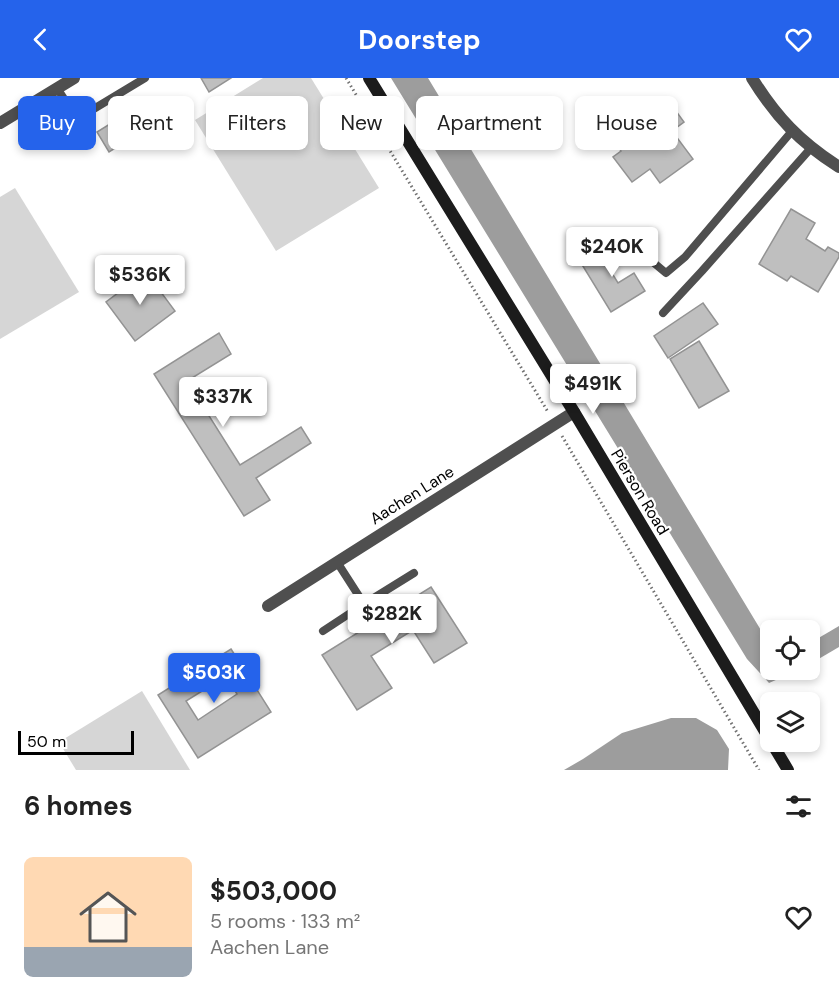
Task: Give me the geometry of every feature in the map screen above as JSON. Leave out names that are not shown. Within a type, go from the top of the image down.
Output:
[{"type":"street","points":[[0,123],[74,78]]},
{"type":"street","name":"Pierson Road","points":[[369,78],[574,412],[788,770]]},
{"type":"street","points":[[752,78],[766,101],[792,131],[811,148],[839,166]]},
{"type":"street","name":"Aachen Lane","points":[[268,606],[574,412]]},
{"type":"lane","points":[[57,88],[77,119],[146,78]]},
{"type":"lane","points":[[624,238],[666,273],[686,257],[792,131]]},
{"type":"lane","points":[[663,313],[811,148]]},
{"type":"lane","points":[[337,562],[364,604]]},
{"type":"lane","points":[[323,631],[414,573]]},
{"type":"shaded area","points":[[263,78],[311,78],[322,96],[320,96],[320,150],[356,150],[379,188],[276,251],[214,150],[308,150],[308,96],[234,96]]},
{"type":"shaded area","points":[[391,78],[428,78],[439,96],[416,96],[416,119]]},
{"type":"shaded area","points":[[206,113],[206,138],[195,120]]},
{"type":"shaded area","points":[[435,150],[471,150],[760,629],[760,673],[747,659]]},
{"type":"shaded area","points":[[15,188],[79,292],[0,339],[0,197]]},
{"type":"shaded area","points":[[839,626],[839,647],[820,658],[820,637]]},
{"type":"shaded area","points":[[142,691],[190,770],[76,770],[59,742]]},
{"type":"shaded area","points":[[671,718],[696,718],[717,730],[729,749],[728,770],[564,770],[622,733]]},
{"type":"building","points":[[201,78],[231,78],[209,92]]},
{"type":"building","points":[[678,114],[684,122],[678,126]]},
{"type":"building","points":[[108,125],[108,150],[112,150],[109,152],[97,132]]},
{"type":"building","points":[[678,139],[693,159],[660,183],[650,169],[632,182],[613,157],[621,151],[678,150]]},
{"type":"building","points":[[791,209],[815,223],[806,239],[825,251],[828,247],[839,253],[839,257],[818,292],[791,276],[787,281],[759,264]]},
{"type":"building","points":[[615,242],[626,260],[610,270],[618,283],[634,273],[645,291],[611,312],[581,263]]},
{"type":"building","points":[[146,272],[175,311],[135,341],[106,302]]},
{"type":"building","points":[[703,303],[718,324],[668,358],[654,336]]},
{"type":"building","points":[[219,333],[231,354],[187,381],[240,465],[301,427],[311,443],[256,478],[270,500],[244,516],[154,374]]},
{"type":"building","points":[[699,341],[729,391],[699,408],[670,359]]},
{"type":"building","points":[[431,587],[467,643],[434,663],[413,630],[371,656],[392,688],[357,710],[322,655]]},
{"type":"building","points":[[231,649],[271,712],[198,758],[158,695]],"holes":[[[226,676],[237,694],[198,720],[186,701]]]}]
